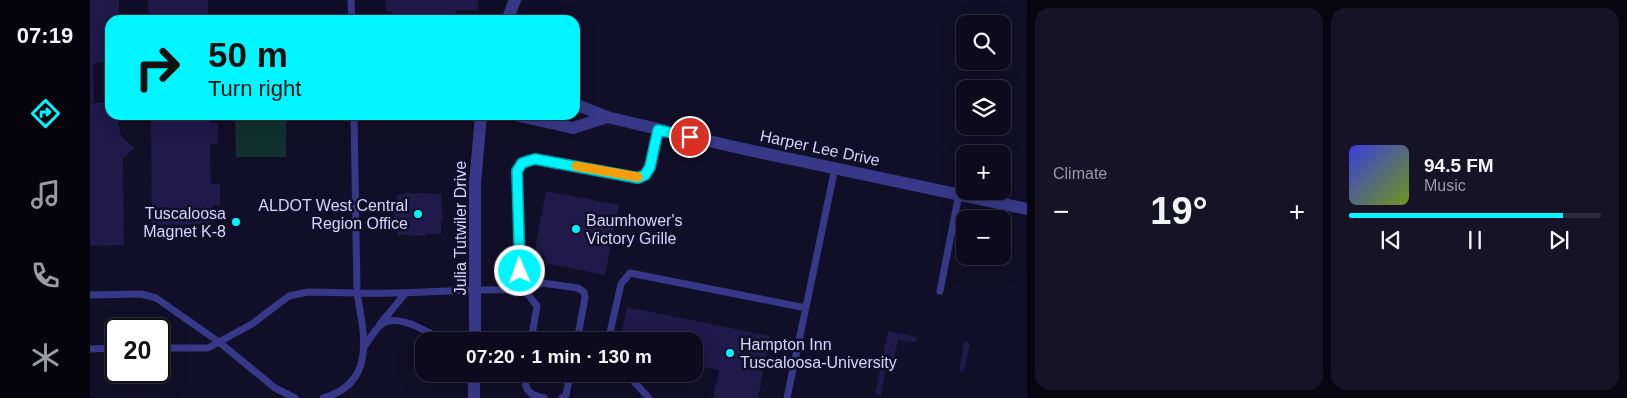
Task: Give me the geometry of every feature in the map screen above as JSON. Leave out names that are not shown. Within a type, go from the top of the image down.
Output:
[{"type":"street","points":[[509,15],[515,0]]},
{"type":"street","name":"Harper Lee Drive","points":[[580,106],[606,118],[956,193]]},
{"type":"street","name":"Harper Lee Drive","points":[[537,120],[573,128],[606,118]]},
{"type":"street","name":"Julia Tutwiler Drive","points":[[475,332],[475,184],[481,120]]},
{"type":"street","name":"Harper Lee Drive","points":[[986,200],[1027,209]]},
{"type":"street","points":[[474,382],[474,397]]},
{"type":"lane","points":[[351,0],[352,15]]},
{"type":"lane","points":[[323,398],[342,390],[352,380],[360,369],[365,346],[357,293],[354,120]]},
{"type":"lane","points":[[516,290],[520,271],[517,171],[522,163],[535,159],[638,178],[645,175],[650,167],[658,130]]},
{"type":"lane","points":[[787,398],[835,168]]},
{"type":"lane","points":[[940,291],[958,200]]},
{"type":"lane","points":[[610,332],[621,284],[630,273],[806,308]]},
{"type":"lane","points":[[170,348],[208,348],[252,324],[289,296],[308,292],[404,295],[476,289],[526,292],[542,284],[578,288],[584,292],[585,298],[578,332]]},
{"type":"lane","points":[[526,292],[537,306],[533,332]]},
{"type":"lane","points":[[90,296],[141,294],[156,298],[219,342],[275,388],[295,398]]},
{"type":"lane","points":[[365,346],[404,295]]},
{"type":"lane","points":[[377,328],[389,321],[404,322],[425,332]]},
{"type":"lane","points":[[90,349],[105,348]]},
{"type":"lane","points":[[524,382],[526,391],[544,398]]},
{"type":"lane","points":[[562,398],[566,395],[568,382]]},
{"type":"lane","points":[[634,382],[649,398]]},
{"type":"green space","points":[[235,120],[286,120],[286,157],[236,157]]},
{"type":"building","points":[[90,0],[119,0],[119,15],[105,15],[105,62],[96,63],[93,66],[94,103],[105,103],[105,120],[118,120],[121,136],[134,148],[123,159],[124,245],[90,246]]},
{"type":"building","points":[[148,0],[208,0],[208,15],[149,15]]},
{"type":"building","points":[[386,0],[478,0],[478,10],[456,10],[456,15],[392,15],[392,11],[386,11]]},
{"type":"building","points":[[151,120],[210,120],[210,123],[218,123],[218,144],[210,144],[211,184],[220,184],[220,206],[213,206],[213,224],[152,225]]},
{"type":"building","name":"Baumhower's Victory Grille","points":[[546,191],[619,205],[605,275],[544,263],[545,256],[534,254]]},
{"type":"building","name":"ALDOT West Central Region Office","points":[[408,193],[441,194],[443,221],[441,221],[441,234],[426,234],[426,236],[398,235],[398,225],[394,225],[394,205],[397,205],[397,195]]},
{"type":"building","name":"Hampton Inn Tuscaloosa-University","points":[[627,307],[770,336],[758,398],[713,398],[719,370],[703,367],[703,332],[622,332]]},
{"type":"building","points":[[888,331],[917,337],[915,343],[898,340],[892,368],[886,367],[881,395],[875,394]]},
{"type":"building","points":[[964,342],[970,343],[964,372],[959,371]]},
{"type":"slow traffic","points":[[576,166],[638,177]]},
{"type":"place","name":"ALDOT West Central Region Office","points":[[418,214]]},
{"type":"place","name":"Tuscaloosa Magnet K-8","points":[[236,222]]},
{"type":"place","name":"Baumhower's Victory Grille","points":[[576,229]]},
{"type":"place","name":"Hampton Inn Tuscaloosa-University","points":[[730,353]]},
{"type":"route","points":[[520,271],[517,171],[522,163],[535,159],[638,178],[645,175],[650,167],[658,130],[690,137]]}]
